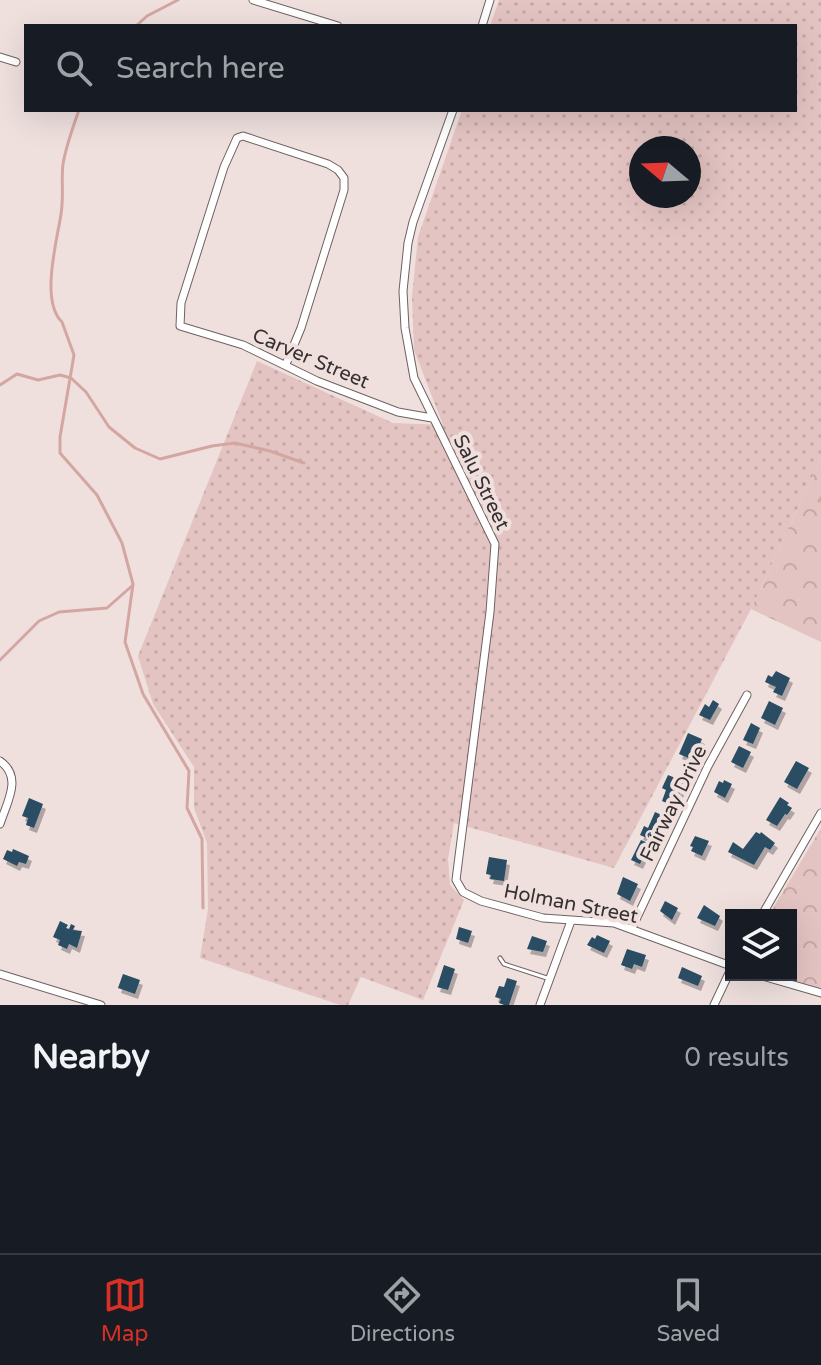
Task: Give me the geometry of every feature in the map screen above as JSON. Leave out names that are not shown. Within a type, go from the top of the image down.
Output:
[{"type":"street","points":[[253,0],[331,24]]},
{"type":"street","points":[[483,24],[490,0]]},
{"type":"street","points":[[0,57],[16,62]]},
{"type":"street","name":"Salu Street","points":[[452,112],[413,222],[405,266],[403,304],[408,351],[417,386],[491,532],[496,554],[456,880]]},
{"type":"street","name":"Carver Street","points":[[286,364],[317,277],[344,190],[344,178],[338,170],[299,153],[247,137],[237,138],[224,167],[191,269],[181,303],[179,324],[182,328],[243,345],[317,381],[398,412],[432,418]]},
{"type":"street","name":"Fairway Drive","points":[[632,928],[708,766],[747,695]]},
{"type":"street","points":[[0,761],[8,767],[13,781],[0,824]]},
{"type":"street","points":[[765,909],[821,813]]},
{"type":"street","name":"Holman Street","points":[[456,880],[463,892],[481,901],[543,918],[599,921],[632,928],[725,965]]},
{"type":"street","points":[[540,1005],[571,921]]},
{"type":"street","points":[[0,974],[101,1005]]},
{"type":"street","points":[[714,1005],[725,980]]},
{"type":"street","points":[[780,981],[821,993]]},
{"type":"lane","points":[[500,958],[504,964],[550,979]]},
{"type":"green space","points":[[499,0],[821,0],[821,458],[751,609],[614,868],[454,823],[448,859],[450,885],[464,900],[423,1000],[361,977],[348,1005],[340,1005],[200,958],[208,909],[207,843],[194,808],[194,767],[153,704],[138,656],[257,361],[393,423],[443,425],[414,350],[412,296],[418,237],[461,112],[797,112],[797,24],[491,24]]},
{"type":"green space","points":[[821,458],[821,642],[751,609]]},
{"type":"green space","points":[[821,828],[821,989],[795,981],[797,909],[773,909]]},
{"type":"building","points":[[776,671],[790,678],[782,696],[773,692],[776,687],[765,682],[768,675],[772,677]]},
{"type":"building","points":[[713,700],[719,704],[710,720],[699,715],[705,704],[709,707]]},
{"type":"building","points":[[769,701],[783,708],[775,725],[761,718]]},
{"type":"building","points":[[751,723],[760,728],[753,744],[743,740]]},
{"type":"building","points":[[688,733],[702,739],[693,760],[679,754]]},
{"type":"building","points":[[739,746],[751,752],[743,768],[731,762]]},
{"type":"building","points":[[796,761],[809,768],[797,789],[784,782]]},
{"type":"building","points":[[668,775],[685,782],[674,806],[662,801],[666,790],[662,788]]},
{"type":"building","points":[[724,780],[732,784],[725,798],[714,792],[719,781],[723,783]]},
{"type":"building","points":[[780,797],[792,808],[777,826],[766,820]]},
{"type":"building","points":[[29,798],[43,804],[34,828],[26,825],[28,818],[22,816]]},
{"type":"building","points":[[655,812],[664,816],[656,835],[652,833],[649,839],[640,835],[644,826],[648,828]]},
{"type":"building","points":[[756,832],[761,832],[775,843],[770,850],[765,847],[754,865],[728,852],[733,842],[743,849]]},
{"type":"building","points":[[695,836],[709,841],[702,856],[691,851]]},
{"type":"building","points":[[641,840],[650,844],[640,864],[631,860]]},
{"type":"building","points":[[13,849],[29,856],[26,864],[19,862],[17,866],[3,859],[7,850],[12,852]]},
{"type":"building","points":[[489,857],[507,860],[504,881],[490,879],[491,875],[486,874]]},
{"type":"building","points":[[623,877],[638,884],[630,901],[617,894]]},
{"type":"building","points":[[665,901],[678,908],[672,920],[660,911]]},
{"type":"building","points":[[704,905],[720,916],[715,926],[697,918]]},
{"type":"building","points":[[60,921],[68,925],[66,928],[69,929],[71,924],[75,926],[73,930],[82,931],[77,948],[69,944],[67,949],[58,945],[60,940],[53,937]]},
{"type":"building","points":[[459,927],[472,931],[468,943],[456,939]]},
{"type":"building","points":[[597,935],[610,941],[604,953],[587,945]]},
{"type":"building","points":[[532,936],[547,941],[543,952],[527,949]]},
{"type":"building","points":[[627,949],[646,955],[642,967],[634,964],[632,969],[621,965]]},
{"type":"building","points":[[444,965],[455,969],[448,990],[437,987]]},
{"type":"building","points":[[682,967],[702,976],[698,986],[678,978]]},
{"type":"building","points":[[123,974],[140,980],[135,994],[118,988]]},
{"type":"building","points":[[507,978],[517,981],[509,1005],[504,1005],[499,1003],[501,999],[495,997],[499,986],[504,987]]},
{"type":"waterway","points":[[138,24],[178,0]]},
{"type":"waterway","points":[[78,112],[63,164],[62,208],[51,286],[55,312],[74,355],[60,453],[97,495],[122,543],[133,584],[125,642],[143,694],[189,771],[187,808],[202,839],[203,908]]},
{"type":"waterway","points":[[0,385],[17,374],[38,380],[60,375],[71,378],[86,392],[109,427],[135,448],[160,459],[235,443],[304,463]]},
{"type":"waterway","points":[[0,660],[39,621],[59,612],[107,608],[133,585]]}]
